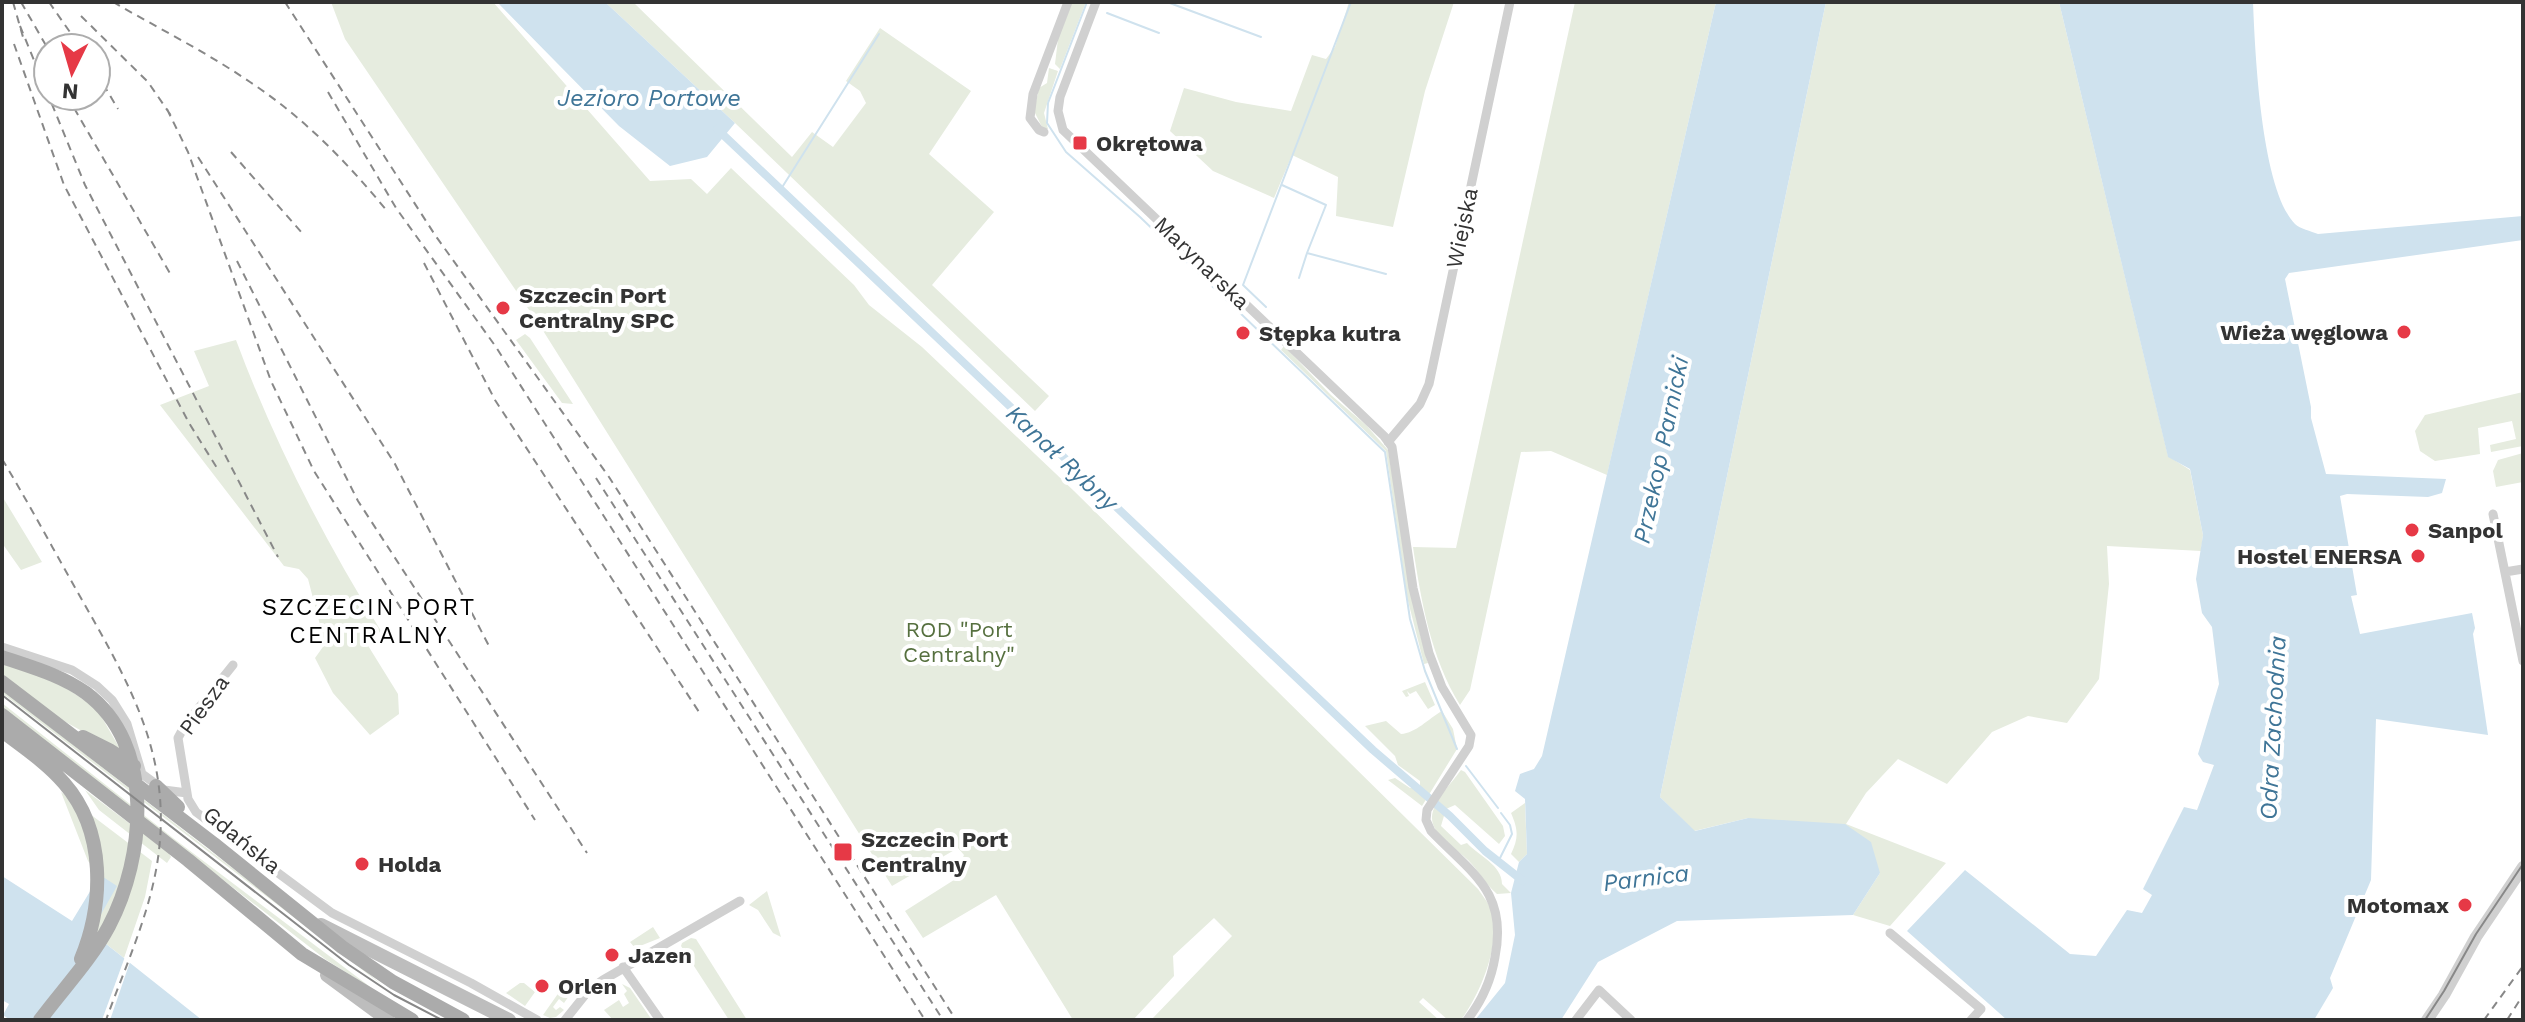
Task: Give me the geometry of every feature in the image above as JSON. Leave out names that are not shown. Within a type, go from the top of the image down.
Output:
[{"type":"main road","points":[[2,657],[65,680],[94,700],[117,727],[129,757],[136,797],[135,843],[127,883],[113,917],[99,943],[40,1020]]},
{"type":"main road","name":"Gdańska","points":[[2,682],[214,844],[277,897],[376,970],[463,1020]]},
{"type":"main road","points":[[2,715],[388,1020]]},
{"type":"main road","points":[[59,726],[109,750],[140,772]]},
{"type":"main road","points":[[2,731],[49,768],[70,790],[83,813],[92,839],[98,880],[96,913],[89,939],[72,978]]},
{"type":"main road","points":[[156,786],[204,829],[214,844]]},
{"type":"main road","points":[[277,897],[341,936],[509,1020]]},
{"type":"main road","points":[[302,954],[412,1020]]},
{"type":"street","points":[[1044,132],[1030,118],[1033,94],[1068,2]]},
{"type":"street","name":"Marynarska","points":[[1096,2],[1060,97],[1058,111],[1063,130],[1388,442]]},
{"type":"street","name":"Wiejska","points":[[1388,442],[1420,404],[1429,384],[1510,2]]},
{"type":"street","points":[[1388,442],[1394,454],[1409,564],[1424,637],[1442,687],[1470,732],[1467,748],[1429,806],[1426,820],[1431,831],[1483,885],[1497,916],[1498,938],[1490,979],[1480,1002],[1467,1020]]},
{"type":"street","points":[[2493,514],[2523,661]]},
{"type":"street","points":[[2505,572],[2523,569]]},
{"type":"street","points":[[2,647],[72,670],[105,693],[127,724],[140,772]]},
{"type":"street","name":"Piesza","points":[[187,793],[178,751],[179,735],[233,665]]},
{"type":"street","name":"Gdańska","points":[[140,772],[156,786],[187,793],[191,806],[200,816],[323,907],[537,1020]]},
{"type":"street","points":[[2427,1020],[2476,937],[2523,867]]},
{"type":"street","points":[[565,1020],[589,990],[623,967],[740,901]]},
{"type":"street","points":[[1890,933],[1981,1009],[1971,1020]]},
{"type":"street","points":[[623,967],[660,1020]]},
{"type":"street","points":[[1576,1020],[1599,990],[1631,1020]]},
{"type":"green space","name":"ROD \"Port Centralny\"","points":[[331,2],[493,2],[650,181],[691,179],[707,194],[731,168],[854,285],[869,305],[922,347],[1074,491],[1478,889],[1492,911],[1494,939],[1482,983],[1461,1020],[1448,1020],[1423,998],[1419,1002],[1439,1020],[1151,1020],[1232,936],[1214,918],[1173,956],[1174,976],[1133,1020],[1073,1020],[996,895],[923,938],[905,911],[965,873],[960,864],[964,855],[958,848],[892,886],[542,329],[345,39]]},
{"type":"green space","points":[[605,2],[633,2],[792,157],[812,132],[833,147],[866,103],[860,91],[846,81],[880,28],[971,91],[929,154],[994,212],[932,285],[1049,396],[1035,411]]},
{"type":"green space","points":[[1072,2],[1086,2],[1060,69],[1055,64],[1058,39]]},
{"type":"green space","points":[[1349,2],[1454,2],[1425,91],[1393,227],[1336,216],[1338,177],[1292,155],[1274,198],[1213,171],[1170,131],[1184,88],[1236,102],[1291,111],[1312,55],[1326,59],[1335,47]]},
{"type":"green space","points":[[1575,2],[1716,2],[1607,475],[1551,451],[1521,452],[1470,690],[1460,705],[1434,649],[1413,547],[1456,548]]},
{"type":"green space","points":[[1826,2],[2059,2],[2168,456],[2190,470],[2203,535],[2201,551],[2107,546],[2109,584],[2099,679],[2067,723],[2028,716],[1992,732],[1947,784],[1898,759],[1866,793],[1846,824],[1946,863],[1890,926],[1853,915],[1880,873],[1748,818],[1694,831],[1660,797]]},
{"type":"green space","points":[[1049,68],[1058,71],[1044,113],[1048,129],[1043,129],[1034,111],[1039,88],[1047,83]]},
{"type":"green space","points":[[525,334],[573,404],[562,403],[516,340]]},
{"type":"green space","points":[[236,340],[301,489],[381,631],[367,644],[398,694],[399,714],[370,735],[333,693],[315,658],[325,644],[308,579],[299,569],[284,566],[160,405],[209,386],[194,351]]},
{"type":"green space","points":[[1284,346],[1388,450],[1420,634],[1428,663],[1424,664],[1407,597],[1386,451],[1281,350]]},
{"type":"green space","points":[[2523,392],[2523,446],[2491,452],[2490,445],[2516,439],[2512,421],[2478,428],[2480,454],[2435,461],[2420,451],[2415,431],[2425,415]]},
{"type":"green space","points":[[2523,453],[2523,482],[2496,487],[2493,471],[2498,460]]},
{"type":"green space","points":[[2,496],[42,562],[21,570],[2,543]]},
{"type":"green space","points":[[2,661],[53,679],[97,709],[123,754],[55,716],[2,674]]},
{"type":"green space","points":[[1425,682],[1435,705],[1428,709],[1416,691],[1410,694],[1407,691],[1409,696],[1406,697],[1402,691]]},
{"type":"green space","points":[[2,690],[367,972],[382,985],[2,693]]},
{"type":"green space","points":[[2,703],[173,838],[377,992],[325,959],[2,708]]},
{"type":"green space","points":[[1442,711],[1453,729],[1457,749],[1422,806],[1388,780],[1395,778],[1410,788],[1420,785],[1420,781],[1398,765],[1395,756],[1365,726],[1386,721],[1401,734],[1417,728]]},
{"type":"green space","points":[[1461,770],[1503,826],[1505,836],[1499,844],[1455,805],[1446,809],[1441,826],[1461,845],[1467,843],[1494,866],[1502,884],[1511,893],[1497,894],[1434,826],[1435,805]]},
{"type":"green space","points":[[85,790],[169,853],[171,857],[167,863],[99,810]]},
{"type":"green space","points":[[61,792],[152,861],[145,897],[124,958],[91,932],[100,875],[88,861]]},
{"type":"green space","points":[[1525,803],[1527,854],[1519,862],[1511,854],[1517,834],[1511,813]]},
{"type":"green space","points":[[767,891],[781,937],[773,933],[758,910],[749,905]]},
{"type":"green space","points":[[653,927],[660,938],[635,948],[630,942]]},
{"type":"green space","points":[[691,938],[696,939],[747,1020],[729,1020],[681,946]]},
{"type":"green space","points":[[520,983],[535,992],[525,1006],[506,993]]},
{"type":"green space","points":[[578,983],[564,1003],[559,999],[553,1007],[564,1010],[556,1017],[543,1015],[562,988],[569,991],[572,987],[570,984]]},
{"type":"green space","points":[[622,984],[630,988],[652,1020],[613,1020],[604,1010],[619,1000],[623,1007],[629,1003]]},
{"type":"water","name":"Jezioro Portowe","points":[[497,2],[605,2],[735,123],[707,157],[670,166],[619,126]]},
{"type":"water","points":[[1716,2],[1826,2],[1660,797],[1695,831],[1748,818],[1845,824],[1871,842],[1880,873],[1853,915],[1677,921],[1598,962],[1561,1020],[1475,1020],[1505,983],[1515,935],[1511,893],[1519,862],[1527,854],[1525,799],[1515,791],[1520,774],[1534,769],[1542,756]]},
{"type":"water","name":"Odra Zachodnia","points":[[2059,2],[2253,2],[2258,85],[2267,152],[2284,206],[2300,227],[2318,234],[2523,216],[2523,240],[2289,273],[2285,279],[2311,418],[2326,474],[2446,479],[2442,493],[2428,497],[2340,496],[2357,595],[2351,596],[2360,634],[2472,613],[2488,735],[2376,719],[2371,880],[2330,978],[2333,988],[2314,1020],[2007,1020],[1907,931],[1965,870],[2070,954],[2096,956],[2127,910],[2142,913],[2152,895],[2143,889],[2184,807],[2197,810],[2214,765],[2203,762],[2198,754],[2219,684],[2212,627],[2202,613],[2196,579],[2203,535],[2190,469],[2168,457]]},
{"type":"water","points":[[100,875],[117,886],[91,932],[202,1020],[10,1020],[3,1015],[9,1004],[2,1000],[2,876],[72,921]]},
{"type":"pier","points":[[126,954],[131,959],[110,1020],[102,1020]]},
{"type":"waterway","points":[[1087,2],[1048,103],[1047,123],[1066,152],[1140,217],[1385,452],[1410,619],[1425,671],[1457,749]]},
{"type":"waterway","points":[[1167,2],[1261,37]]},
{"type":"waterway","points":[[1266,307],[1243,285],[1351,2]]},
{"type":"waterway","points":[[1107,13],[1159,33]]},
{"type":"waterway","points":[[781,189],[879,34]]},
{"type":"waterway","name":"Kanał Rybny","points":[[717,129],[1373,750],[1450,816],[1485,851],[1523,881]]},
{"type":"waterway","points":[[1282,185],[1326,205],[1307,253],[1386,274]]},
{"type":"waterway","points":[[1299,278],[1307,253]]},
{"type":"waterway","points":[[1466,766],[1498,808]]},
{"type":"waterway","points":[[1498,862],[1512,834],[1510,825],[1501,813]]},
{"type":"tram line","points":[[2,695],[349,965],[394,995],[442,1020]]},
{"type":"tram line","points":[[2425,1020],[2476,934],[2523,864]]},
{"type":"railway","points":[[13,2],[23,37]]},
{"type":"railway","points":[[21,2],[38,32]]},
{"type":"railway","points":[[49,2],[70,32]]},
{"type":"railway","points":[[113,2],[216,60],[288,110],[323,141],[387,211]]},
{"type":"railway","points":[[285,2],[435,235],[609,477],[956,1020]]},
{"type":"railway","points":[[81,16],[148,82],[172,117]]},
{"type":"railway","points":[[20,26],[85,185],[278,557]]},
{"type":"railway","points":[[14,44],[64,185],[189,423],[217,468]]},
{"type":"railway","points":[[328,92],[396,208],[496,347],[925,1020]]},
{"type":"railway","points":[[112,99],[118,109]]},
{"type":"railway","points":[[167,109],[188,152],[271,381],[314,471],[535,820]]},
{"type":"railway","points":[[76,112],[171,275]]},
{"type":"railway","points":[[231,152],[302,233]]},
{"type":"railway","points":[[198,157],[395,464],[490,648]]},
{"type":"railway","points":[[237,261],[358,501],[587,853]]},
{"type":"railway","points":[[424,263],[495,400],[701,715]]},
{"type":"railway","points":[[2,459],[128,686],[142,718],[159,784],[161,820],[154,879],[136,940],[106,1020]]},
{"type":"railway","points":[[596,478],[943,1020]]},
{"type":"railway","points":[[2484,1020],[2523,966]]},
{"type":"railway","points":[[2507,1020],[2523,995]]},
{"type":"place","name":"Okrętowa","points":[[1080,143]]},
{"type":"place","name":"Szczecin Port Centralny SPC","points":[[503,308]]},
{"type":"place","name":"Wieża węglowa","points":[[2404,332]]},
{"type":"place","name":"Stępka kutra","points":[[1243,333]]},
{"type":"place","name":"Sanpol","points":[[2412,530]]},
{"type":"place","name":"Hostel ENERSA","points":[[2418,556]]},
{"type":"place","name":"Szczecin Port Centralny","points":[[843,852]]},
{"type":"place","name":"Holda","points":[[362,864]]},
{"type":"place","name":"Motomax","points":[[2465,905]]},
{"type":"place","name":"Jazen","points":[[612,955]]},
{"type":"place","name":"Orlen","points":[[542,986]]},
{"type":"district","name":"SZCZECIN PORT CENTRALNY","points":[[369,621]]},
{"type":"water label","name":"Przekop Parnicki","points":[[1661,450]]},
{"type":"water label","name":"Parnica","points":[[1646,878]]}]
